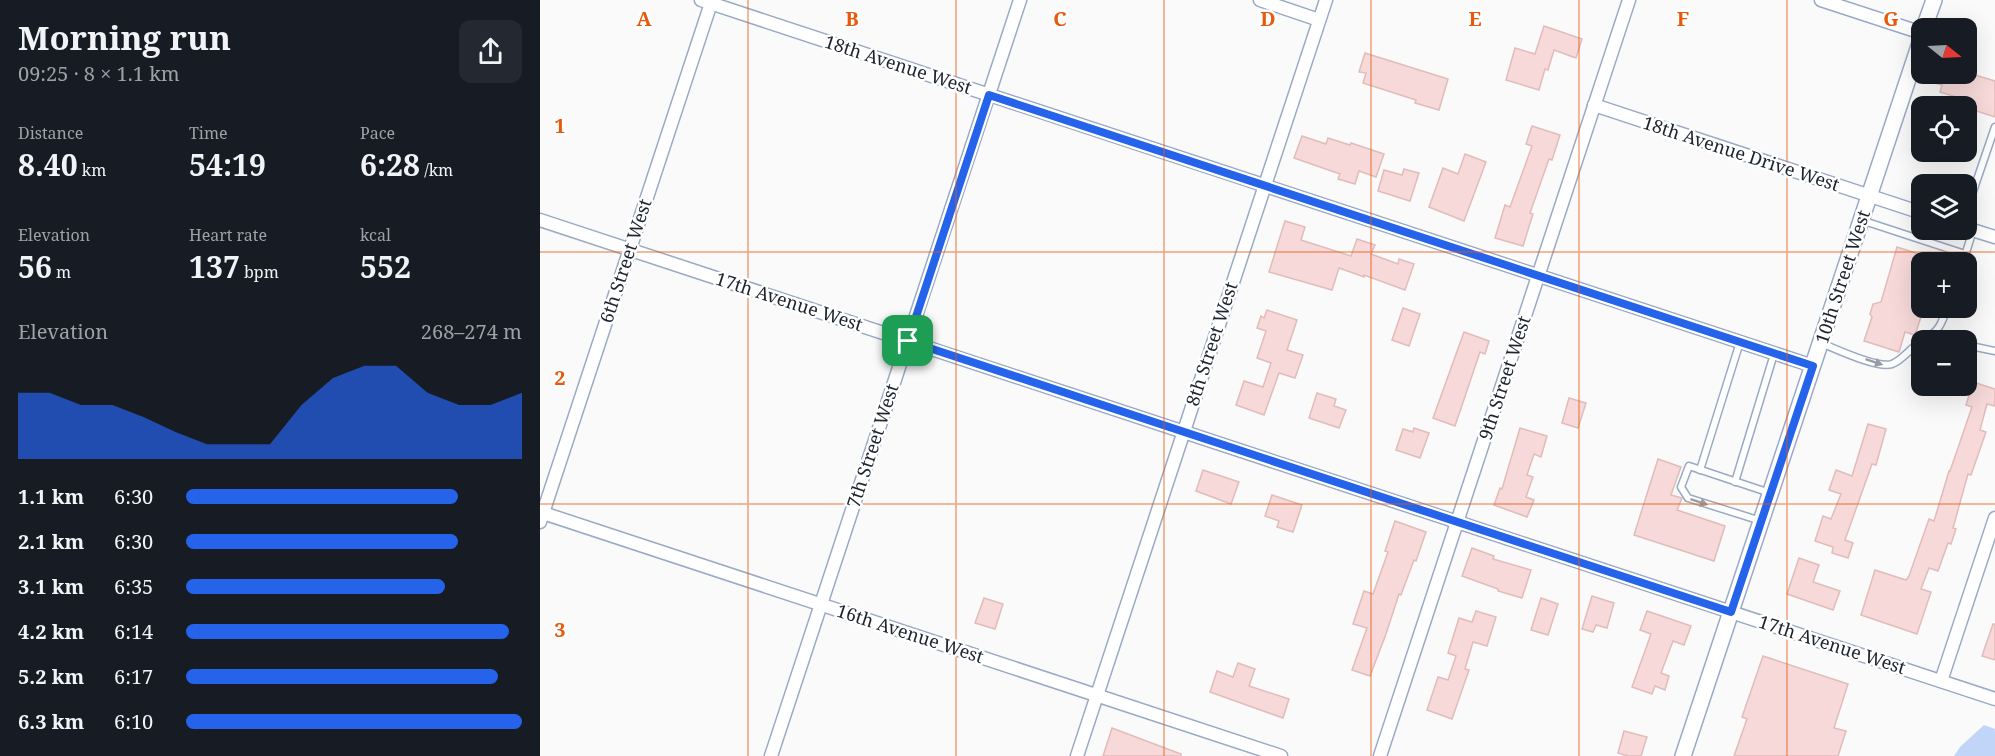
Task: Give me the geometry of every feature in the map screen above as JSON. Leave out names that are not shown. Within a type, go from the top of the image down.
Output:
[{"type":"street","name":"7th Street West","points":[[771,756],[1020,0]]},
{"type":"street","points":[[1260,0],[1319,20]]},
{"type":"street","name":"8th Street West","points":[[1077,756],[1326,0]]},
{"type":"street","name":"9th Street West","points":[[1380,756],[1629,0]]},
{"type":"street","points":[[1821,0],[1911,31]]},
{"type":"street","points":[[1928,18],[1934,0]]},
{"type":"street","name":"18th Avenue West","points":[[708,1],[1813,366]]},
{"type":"street","name":"6th Street West","points":[[541,516],[630,249],[708,1]]},
{"type":"street","name":"10th Street West","points":[[1683,756],[1911,68]]},
{"type":"street","name":"18th Avenue Drive West","points":[[1594,105],[1911,209]]},
{"type":"street","name":"17th Avenue West","points":[[540,220],[1995,699]]},
{"type":"street","points":[[1977,231],[1994,235]]},
{"type":"street","name":"16th Avenue West","points":[[541,516],[821,604],[1281,756]]},
{"type":"street","points":[[1941,681],[1995,518]]},
{"type":"lane","points":[[1977,180],[1995,127]]},
{"type":"lane","points":[[1861,220],[1959,252]]},
{"type":"lane","points":[[1700,470],[1740,342]]},
{"type":"lane","points":[[1821,343],[1882,365],[1896,363],[1911,347]]},
{"type":"lane","points":[[1977,347],[1995,351]]},
{"type":"lane","points":[[1735,482],[1774,354]]},
{"type":"lane","points":[[1761,522],[1688,498],[1681,487],[1689,466],[1771,493]]},
{"type":"shaded area","points":[[1984,725],[1995,729],[1995,756],[1954,756],[1960,747]]},
{"type":"building","points":[[1544,26],[1582,39],[1576,58],[1554,50],[1539,90],[1506,80],[1515,48],[1535,54]]},
{"type":"building","points":[[1365,53],[1448,79],[1439,110],[1363,83],[1366,73],[1359,72]]},
{"type":"building","points":[[1977,76],[1995,81],[1995,117],[1977,111],[1977,96],[1953,96],[1940,92],[1942,85],[1938,84],[1977,84]]},
{"type":"building","points":[[1532,126],[1560,135],[1530,213],[1533,214],[1523,246],[1495,238],[1505,205],[1510,207],[1532,146],[1526,144]]},
{"type":"building","points":[[1302,136],[1326,144],[1328,138],[1350,145],[1351,143],[1384,154],[1376,177],[1359,171],[1355,184],[1338,179],[1340,174],[1294,158]]},
{"type":"building","points":[[1465,154],[1486,162],[1464,221],[1429,207],[1443,168],[1458,174]]},
{"type":"building","points":[[1404,169],[1419,173],[1410,201],[1378,191],[1384,170],[1402,175]]},
{"type":"building","points":[[1285,221],[1305,227],[1301,240],[1351,256],[1357,239],[1375,245],[1371,254],[1398,264],[1399,259],[1414,264],[1405,290],[1339,268],[1332,290],[1269,272]]},
{"type":"building","points":[[1897,247],[1913,252],[1911,318],[1921,318],[1917,330],[1911,330],[1911,334],[1905,332],[1899,352],[1864,341],[1872,317],[1870,314],[1873,304],[1881,302]]},
{"type":"building","points":[[1403,308],[1420,314],[1409,346],[1392,340]]},
{"type":"building","points":[[1267,310],[1297,320],[1287,350],[1303,355],[1295,378],[1279,373],[1264,415],[1236,405],[1244,381],[1263,387],[1271,363],[1257,358],[1266,331],[1257,328],[1261,316],[1264,318]]},
{"type":"building","points":[[1464,332],[1489,341],[1485,354],[1480,352],[1455,426],[1433,418]]},
{"type":"building","points":[[1977,383],[1995,389],[1995,406],[1987,404],[1980,430],[1986,432],[1971,475],[1968,474],[1953,528],[1956,529],[1951,544],[1948,543],[1938,571],[1929,568],[1921,589],[1931,592],[1917,634],[1861,615],[1875,570],[1906,580],[1909,576],[1929,519],[1934,521],[1972,407],[1966,405],[1969,396],[1977,396]]},
{"type":"building","points":[[1317,393],[1336,399],[1334,406],[1346,410],[1339,428],[1309,418]]},
{"type":"building","points":[[1569,398],[1586,403],[1578,428],[1562,423]]},
{"type":"building","points":[[1868,424],[1886,429],[1876,465],[1872,464],[1845,540],[1853,543],[1848,558],[1832,553],[1833,547],[1815,541],[1823,516],[1831,519],[1841,494],[1829,490],[1836,470],[1852,476]]},
{"type":"building","points":[[1414,428],[1429,433],[1420,458],[1396,450],[1403,429],[1413,432]]},
{"type":"building","points":[[1520,428],[1547,436],[1541,457],[1534,454],[1527,475],[1533,477],[1526,497],[1534,500],[1527,517],[1494,505],[1500,488],[1502,489]]},
{"type":"building","points":[[1658,459],[1681,467],[1671,495],[1682,498],[1677,510],[1725,526],[1714,561],[1634,535]]},
{"type":"building","points":[[1203,470],[1239,482],[1231,504],[1196,491]]},
{"type":"building","points":[[1272,495],[1302,505],[1293,532],[1277,527],[1279,521],[1265,516]]},
{"type":"building","points":[[1395,521],[1426,532],[1416,561],[1414,560],[1401,595],[1399,594],[1370,676],[1352,670],[1367,628],[1353,624],[1364,591],[1373,594],[1388,552],[1385,551]]},
{"type":"building","points":[[1472,548],[1494,556],[1493,559],[1531,570],[1522,598],[1462,576]]},
{"type":"building","points":[[1799,558],[1819,565],[1813,582],[1840,591],[1833,610],[1787,594]]},
{"type":"building","points":[[1592,596],[1614,603],[1607,628],[1596,625],[1593,632],[1582,629]]},
{"type":"building","points":[[984,598],[1003,604],[995,629],[975,623]]},
{"type":"building","points":[[1541,598],[1558,604],[1548,635],[1531,630]]},
{"type":"building","points":[[1476,611],[1496,617],[1487,646],[1473,642],[1465,669],[1469,670],[1452,719],[1427,710],[1438,677],[1448,680],[1456,656],[1448,653],[1459,618],[1472,622]]},
{"type":"building","points":[[1647,611],[1691,626],[1684,645],[1673,641],[1661,673],[1669,676],[1665,690],[1655,686],[1652,694],[1632,687],[1651,634],[1640,630]]},
{"type":"building","points":[[1993,624],[1995,624],[1995,660],[1982,656]]},
{"type":"building","points":[[1763,656],[1848,684],[1834,728],[1846,731],[1838,756],[1734,756],[1747,719],[1742,717]]},
{"type":"building","points":[[1238,663],[1255,669],[1249,686],[1289,699],[1283,718],[1210,692],[1217,671],[1233,677]]},
{"type":"building","points":[[1112,728],[1181,754],[1181,756],[1103,756]]},
{"type":"building","points":[[1624,731],[1647,737],[1641,756],[1618,753]]},
{"type":"route","points":[[989,95],[1813,366],[1731,612],[908,341],[989,95]]}]
